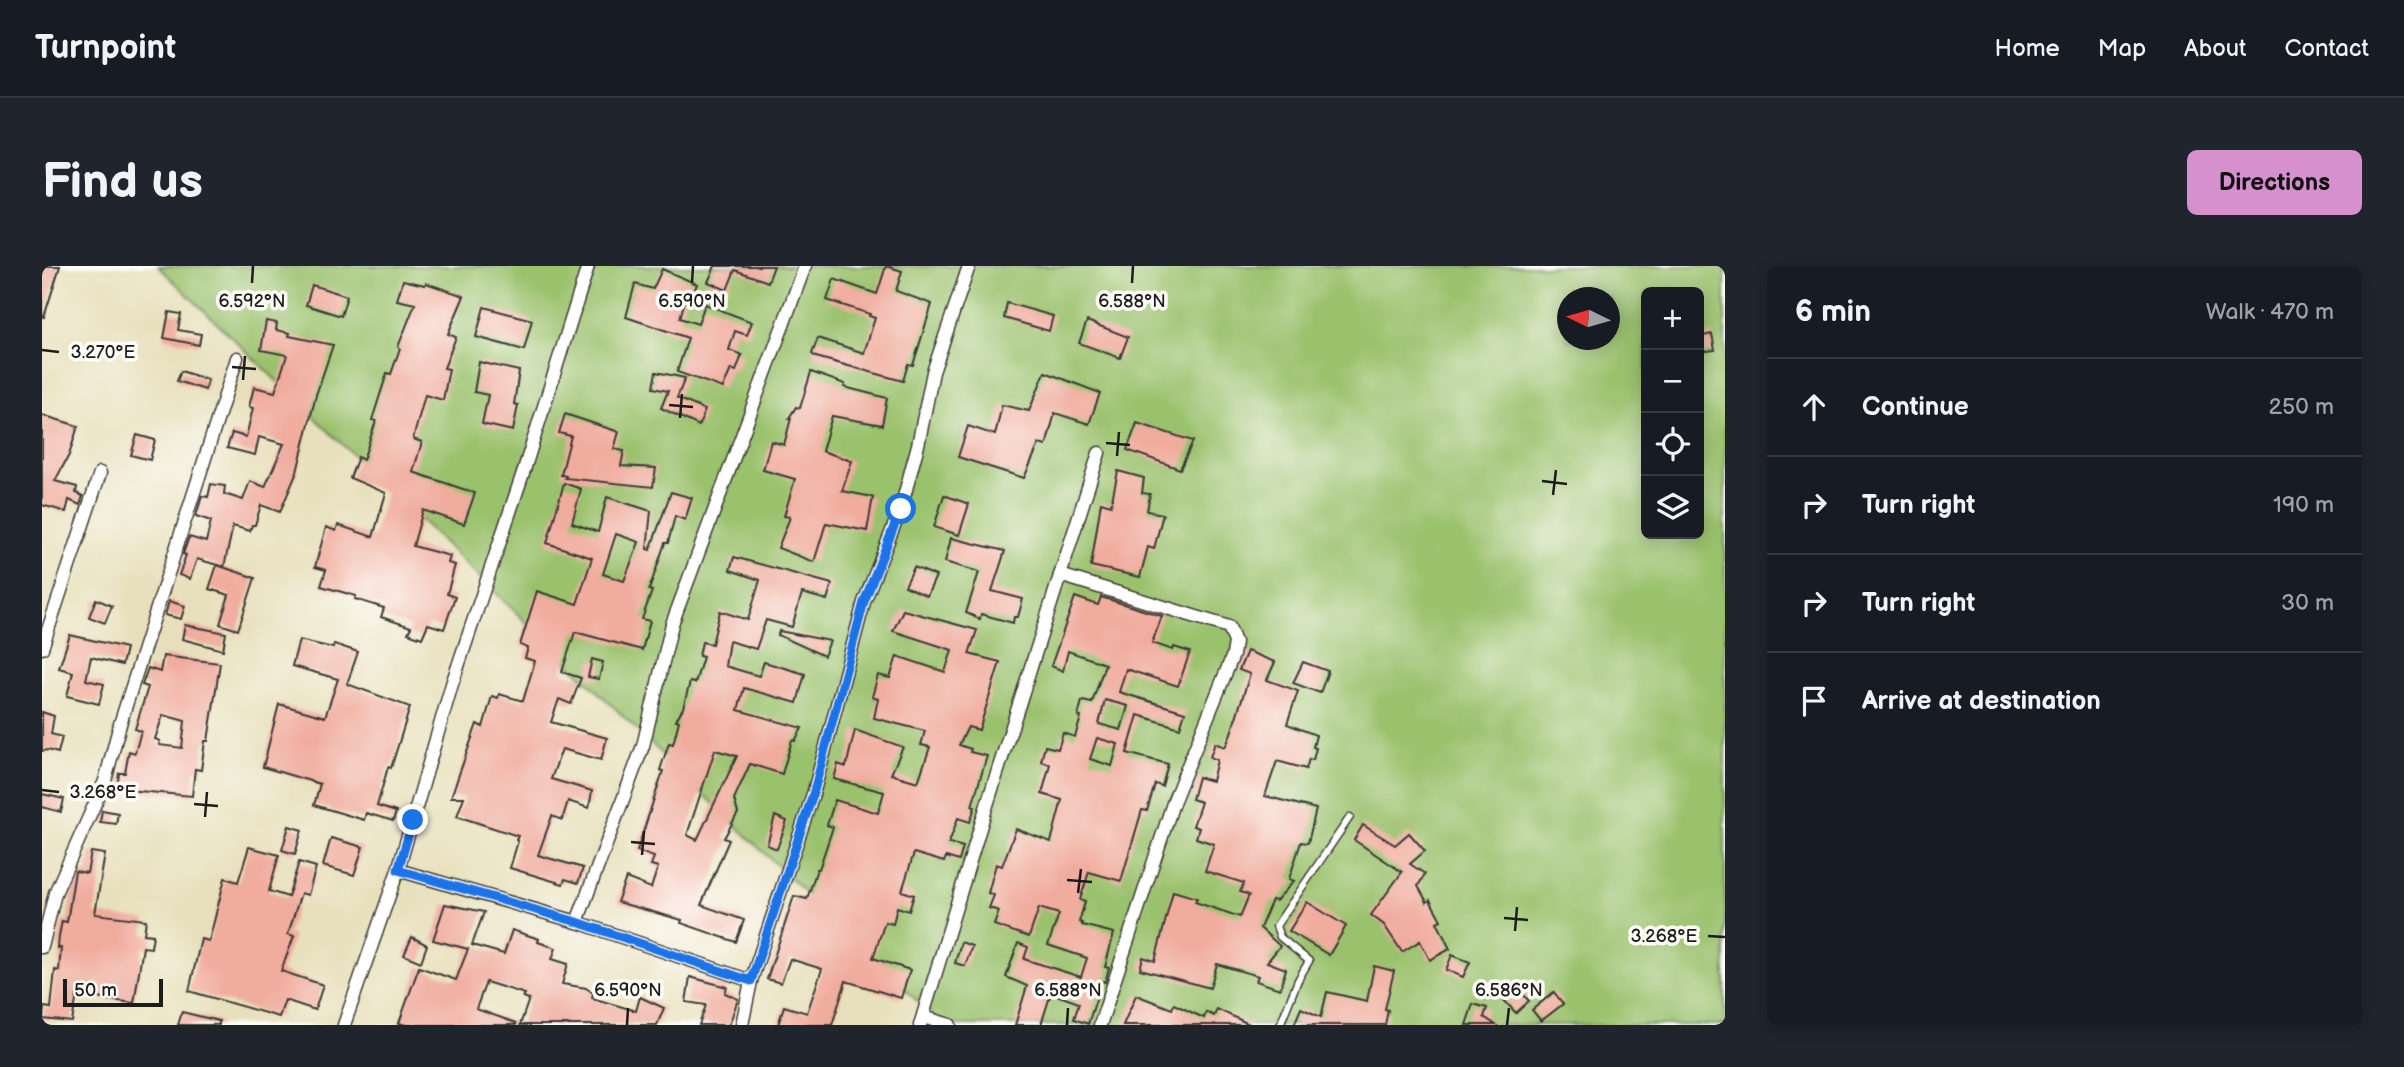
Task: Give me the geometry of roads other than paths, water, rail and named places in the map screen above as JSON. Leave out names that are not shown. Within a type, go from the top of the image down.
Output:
[{"type":"street","points":[[344,1025],[398,870],[452,684],[524,470],[588,266]]},
{"type":"street","points":[[577,922],[643,747],[673,624],[805,266]]},
{"type":"street","points":[[741,1025],[751,981],[814,791],[864,602],[901,509],[933,372],[969,266]]},
{"type":"street","points":[[42,947],[48,895],[105,780],[120,724],[237,358]]},
{"type":"street","points":[[950,1025],[921,1021],[1099,453]]},
{"type":"street","points":[[42,648],[100,473]]},
{"type":"street","points":[[1060,575],[1229,626],[1235,642],[1233,655],[1174,800],[1100,1025]]},
{"type":"street","points":[[398,870],[577,922],[751,981]]},
{"type":"lane","points":[[1280,1025],[1298,980],[1309,961],[1280,937],[1276,926],[1350,817]]}]
